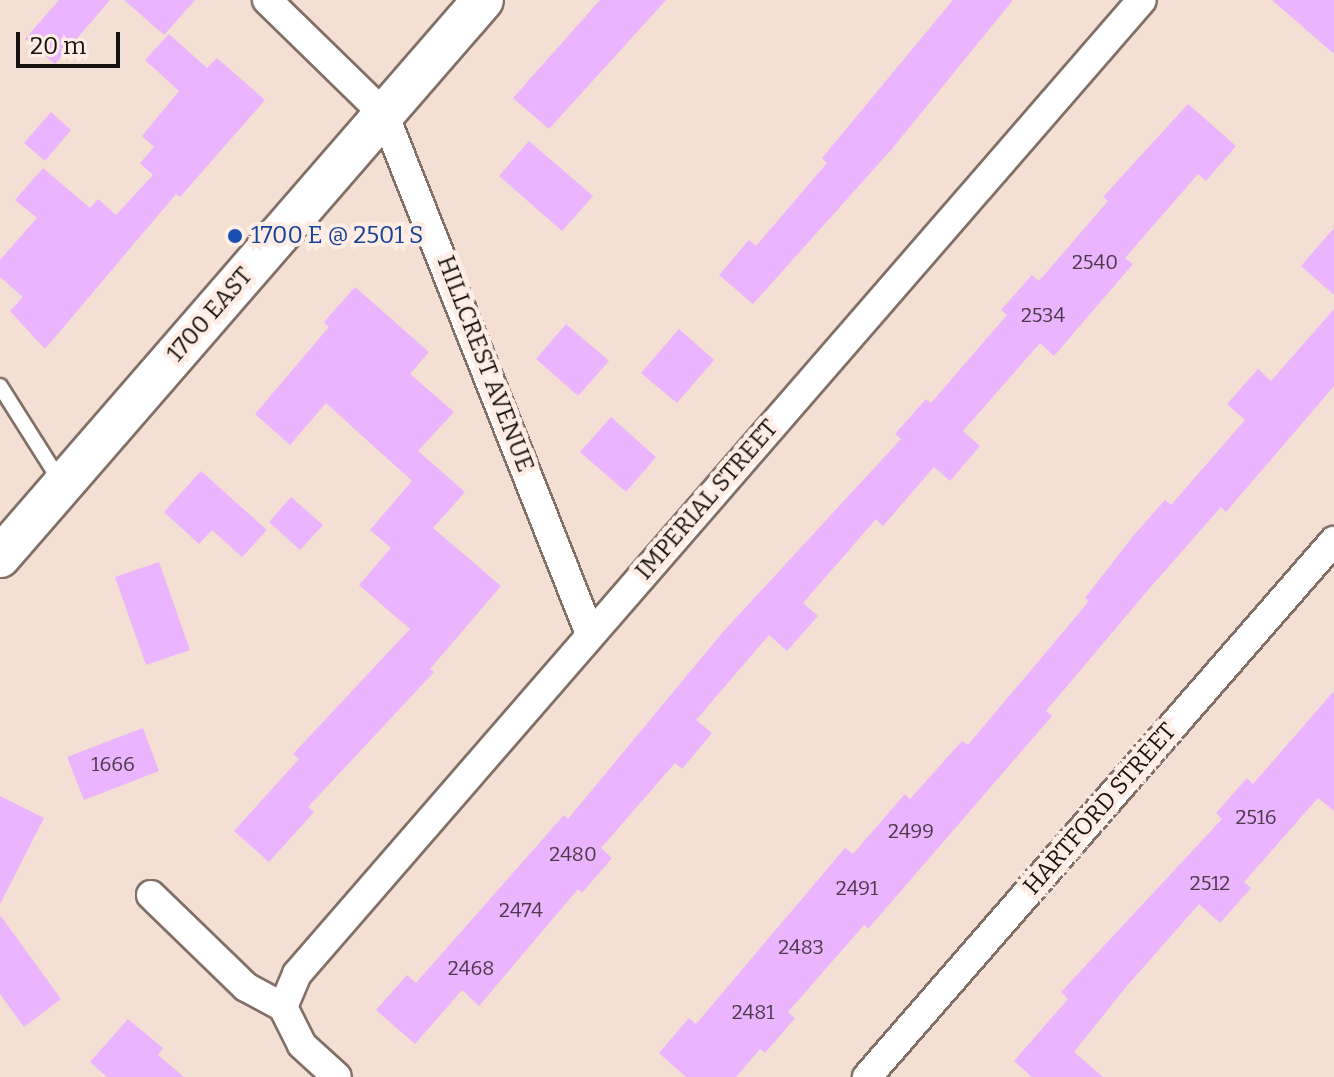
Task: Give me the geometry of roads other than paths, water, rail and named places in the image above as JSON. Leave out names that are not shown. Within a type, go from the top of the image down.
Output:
[{"type":"street","name":"HILLCREST AVENUE","points":[[267,0],[384,114],[590,634]]},
{"type":"street","name":"1700 EAST","points":[[0,557],[483,0]]},
{"type":"street","name":"IMPERIAL STREET","points":[[283,1007],[297,974],[1142,0]]},
{"type":"street","name":"HARTFORD STREET","points":[[867,1077],[1334,541]]},
{"type":"street","points":[[151,895],[246,987],[283,1007],[302,1045],[337,1077]]},
{"type":"lane","points":[[0,386],[62,485]]},
{"type":"place","name":"1700 E @ 2501 S","points":[[235,236]]}]
